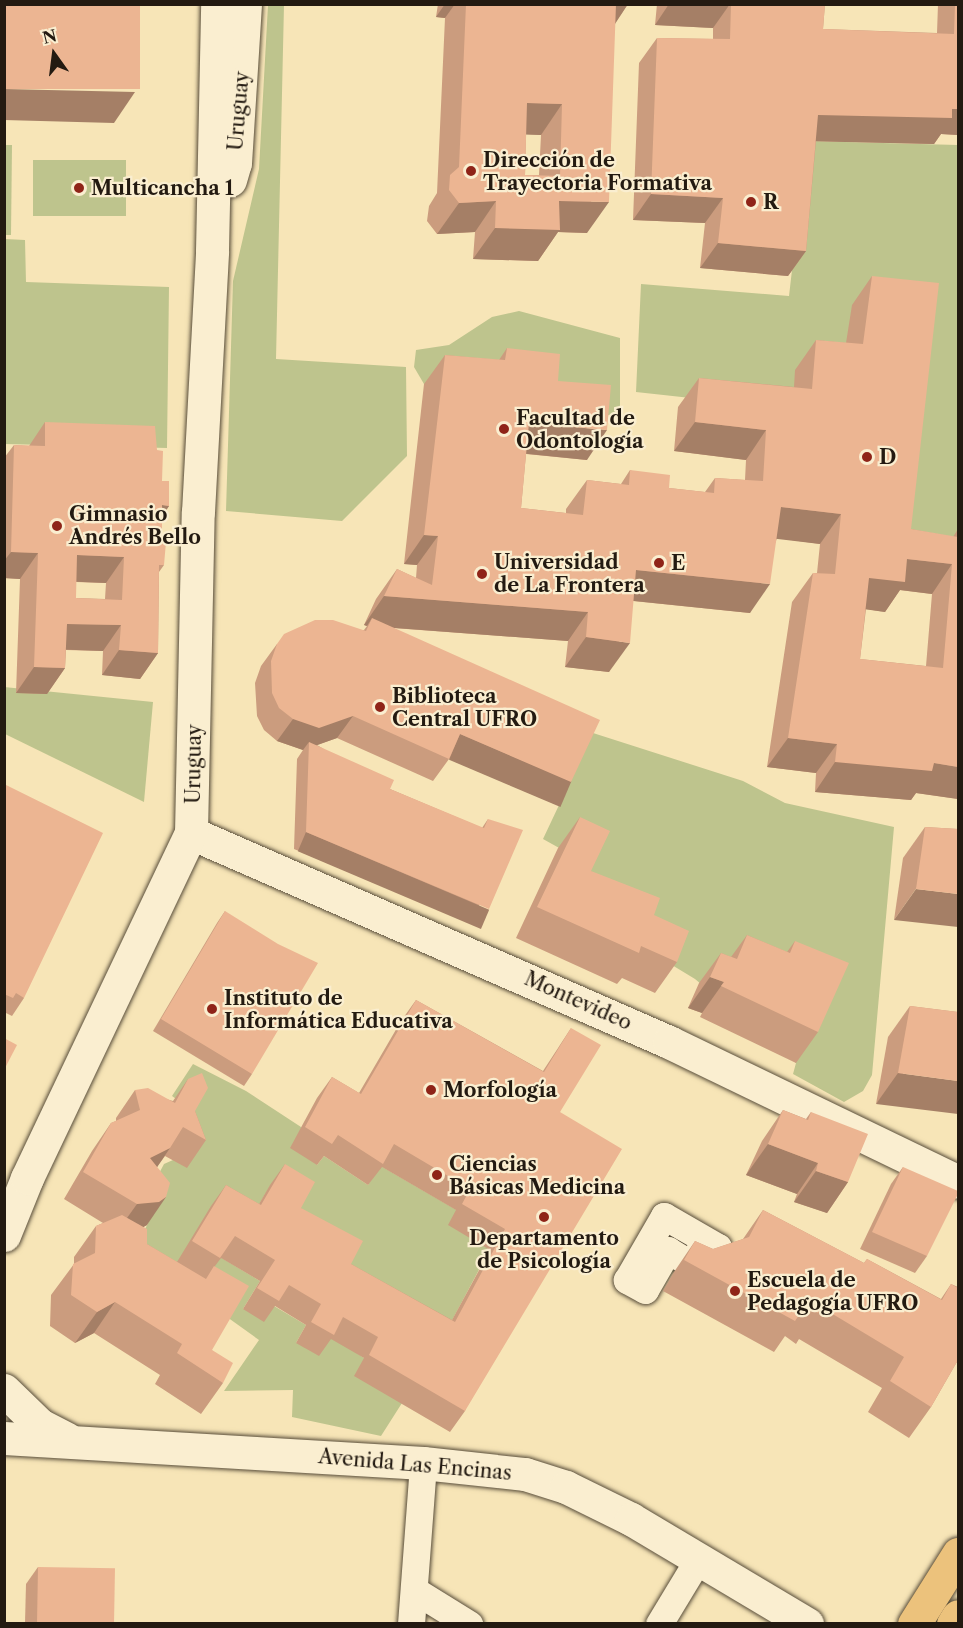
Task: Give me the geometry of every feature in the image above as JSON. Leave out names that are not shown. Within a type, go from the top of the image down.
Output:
[{"type":"main road","name":"Uruguay","points":[[4,1235],[27,1178],[191,833],[199,481],[212,251],[217,4]]},
{"type":"main road","name":"Uruguay","points":[[212,251],[235,163],[245,4]]},
{"type":"main road","name":"Montevideo","points":[[191,833],[647,1033],[958,1182]]},
{"type":"main road","points":[[4,1390],[40,1425],[84,1442]]},
{"type":"main road","name":"Avenida Las Encinas","points":[[5,1448],[84,1442],[501,1469],[566,1487],[631,1519],[807,1623]]},
{"type":"main road","points":[[911,1620],[958,1554]]},
{"type":"main road","points":[[953,1623],[958,1616]]},
{"type":"street","points":[[411,1623],[423,1463]]},
{"type":"street","points":[[659,1623],[699,1558]]},
{"type":"street","points":[[414,1590],[469,1623]]},
{"type":"green space","points":[[268,5],[284,5],[276,359],[406,367],[407,456],[342,521],[226,511],[233,281],[259,169]]},
{"type":"green space","points":[[807,141],[958,145],[958,544],[895,546],[842,373],[792,409],[636,392],[641,284],[789,296]]},
{"type":"green space","points":[[5,145],[12,145],[11,235],[5,235]]},
{"type":"green space","name":"Multicancha 1","points":[[33,160],[126,160],[126,216],[33,216]]},
{"type":"green space","points":[[5,239],[25,240],[26,282],[169,287],[167,448],[5,444]]},
{"type":"green space","points":[[519,311],[620,338],[620,417],[424,384],[414,367],[416,350],[449,345],[492,317]]},
{"type":"green space","points":[[4,687],[153,702],[144,802],[5,734]]},
{"type":"green space","points":[[593,733],[743,781],[785,803],[894,827],[872,1075],[863,1091],[844,1102],[793,1074],[796,1063],[695,979],[667,962],[561,849],[543,839]]},
{"type":"green space","points":[[193,1064],[246,1091],[301,1127],[317,1165],[324,1156],[368,1185],[379,1165],[498,1234],[440,1343],[336,1285],[270,1186],[246,1226],[220,1257],[260,1281],[243,1309],[274,1306],[306,1325],[296,1343],[329,1334],[364,1358],[402,1403],[381,1436],[292,1417],[293,1390],[224,1391],[259,1340],[227,1317],[138,1274],[144,1231],[158,1204],[155,1181],[164,1164],[182,1156],[193,1111],[172,1096]]},
{"type":"building","points":[[4,4],[140,4],[140,89],[4,89]]},
{"type":"building","points":[[466,4],[616,4],[609,202],[559,201],[560,230],[495,228],[496,201],[459,203],[449,190],[450,175],[459,167]],"holes":[[[527,103],[562,104],[560,176],[525,175]]]},
{"type":"building","points":[[731,4],[825,4],[823,29],[954,34],[955,4],[958,4],[958,109],[952,109],[952,118],[818,115],[806,251],[718,243],[723,198],[651,194],[657,38],[730,39]]},
{"type":"building","points":[[872,276],[939,283],[911,529],[958,537],[958,767],[934,763],[932,771],[835,762],[837,744],[788,738],[813,573],[835,574],[841,514],[781,507],[770,584],[636,570],[630,643],[586,637],[588,612],[384,596],[397,569],[432,585],[438,536],[424,535],[445,355],[505,360],[507,348],[560,354],[558,381],[611,385],[607,430],[529,423],[521,508],[583,515],[587,480],[629,485],[630,470],[670,475],[669,488],[714,493],[715,478],[763,481],[766,430],[695,422],[699,378],[812,389],[816,340],[863,344]],"holes":[[[907,559],[952,564],[943,668],[860,659],[869,578],[905,582]]]},
{"type":"building","points":[[45,422],[155,426],[157,450],[163,451],[162,481],[169,481],[169,506],[162,505],[162,541],[166,542],[164,565],[159,565],[158,653],[119,650],[121,625],[67,624],[65,668],[34,667],[38,553],[11,552],[14,445],[45,446]],"holes":[[[77,555],[124,557],[122,600],[76,598]]]},
{"type":"building","name":"Biblioteca Central UFRO","points":[[372,618],[600,720],[571,782],[460,734],[449,759],[353,716],[319,728],[293,719],[279,708],[272,693],[271,661],[277,644],[284,634],[315,620],[333,620],[366,631]]},
{"type":"building","points":[[309,742],[394,780],[390,789],[484,828],[488,819],[523,830],[489,909],[306,832]]},
{"type":"building","points":[[4,784],[103,833],[24,998],[16,993],[13,998],[4,994]]},
{"type":"building","points":[[580,817],[610,831],[591,871],[660,898],[654,915],[689,931],[677,962],[641,946],[639,953],[537,907]]},
{"type":"building","points":[[925,827],[958,829],[958,894],[916,889]]},
{"type":"building","name":"Instituto de Informática Educativa","points":[[225,911],[278,944],[318,963],[252,1074],[161,1019]]},
{"type":"building","points":[[747,935],[790,953],[795,941],[849,963],[818,1032],[721,986],[724,982],[710,977],[721,953],[737,959]]},
{"type":"building","points":[[416,1000],[544,1072],[571,1028],[601,1045],[560,1112],[622,1149],[465,1411],[369,1355],[378,1337],[343,1317],[334,1335],[311,1322],[321,1304],[289,1285],[279,1301],[257,1288],[275,1260],[235,1236],[220,1258],[192,1241],[226,1185],[261,1205],[285,1164],[315,1182],[301,1208],[363,1241],[351,1264],[455,1322],[505,1229],[462,1204],[470,1189],[394,1144],[383,1164],[338,1135],[332,1144],[305,1127],[332,1077],[361,1094]]},
{"type":"building","points":[[910,1006],[958,1012],[958,1081],[898,1073]]},
{"type":"building","points":[[4,1038],[17,1045],[4,1070]]},
{"type":"building","points":[[202,1073],[208,1088],[195,1111],[206,1140],[183,1127],[170,1148],[150,1158],[170,1183],[166,1197],[159,1202],[137,1204],[83,1172],[111,1123],[140,1110],[135,1090],[148,1088],[175,1103],[188,1079]]},
{"type":"building","points":[[783,1110],[808,1120],[811,1112],[868,1134],[848,1182],[816,1171],[818,1163],[768,1144]]},
{"type":"building","points":[[903,1167],[958,1191],[927,1256],[872,1232]]},
{"type":"building","points":[[763,1210],[864,1263],[867,1259],[942,1300],[951,1284],[958,1288],[958,1360],[931,1407],[890,1381],[904,1357],[821,1307],[818,1313],[806,1305],[795,1321],[684,1260],[695,1241],[713,1249],[749,1237]]},
{"type":"building","points":[[122,1215],[147,1229],[147,1244],[206,1279],[214,1266],[249,1286],[212,1350],[233,1363],[223,1383],[177,1353],[182,1344],[115,1302],[97,1312],[71,1295],[73,1264],[95,1253],[96,1226]]},
{"type":"building","points":[[38,1567],[115,1568],[114,1624],[37,1623]]},
{"type":"place","name":"Dirección de Trayectoria Formativa","points":[[471,171]]},
{"type":"place","name":"Multicancha 1","points":[[79,188]]},
{"type":"place","name":"R","points":[[751,202]]},
{"type":"place","name":"Facultad de Odontología","points":[[504,429]]},
{"type":"place","name":"D","points":[[867,457]]},
{"type":"place","name":"Gimnasio Andrés Bello","points":[[57,526]]},
{"type":"place","name":"E","points":[[659,563]]},
{"type":"place","name":"Universidad de La Frontera","points":[[482,574]]},
{"type":"place","name":"Biblioteca Central UFRO","points":[[380,707]]},
{"type":"place","name":"Instituto de Informática Educativa","points":[[212,1009]]},
{"type":"place","name":"Morfología","points":[[431,1090]]},
{"type":"place","name":"Ciencias Básicas Medicina","points":[[437,1175]]},
{"type":"place","name":"Departamento de Psicología","points":[[544,1217]]},
{"type":"place","name":"Escuela de Pedagogía UFRO","points":[[735,1291]]}]
